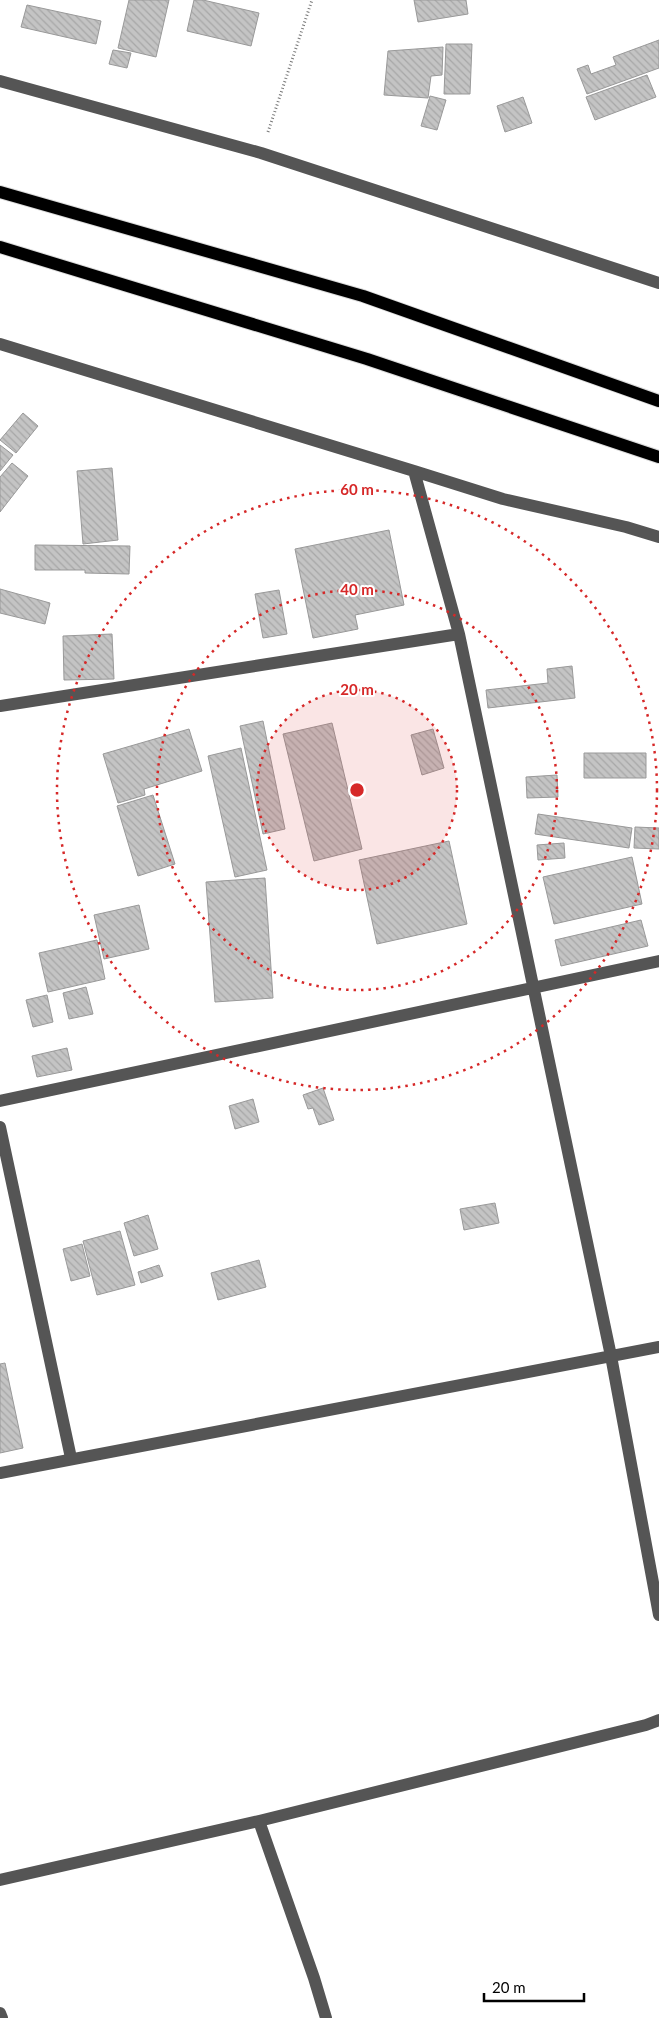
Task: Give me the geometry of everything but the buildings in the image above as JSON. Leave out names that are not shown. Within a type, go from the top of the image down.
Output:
[{"type":"main road","points":[[0,192],[363,296],[659,401]]},
{"type":"main road","points":[[0,247],[367,359],[659,457]]},
{"type":"street","points":[[0,81],[261,153],[659,283]]},
{"type":"street","points":[[0,344],[502,499],[626,527],[659,537]]},
{"type":"street","points":[[414,471],[459,634],[535,988],[611,1356],[659,1615]]},
{"type":"street","points":[[0,706],[459,634]]},
{"type":"street","points":[[0,1101],[659,961]]},
{"type":"street","points":[[0,1127],[71,1458]]},
{"type":"street","points":[[0,1473],[659,1347]]},
{"type":"street","points":[[0,1880],[259,1821],[646,1725],[659,1720]]},
{"type":"street","points":[[259,1821],[314,1978],[326,2018]]},
{"type":"street","points":[[0,2013],[2,2018]]},
{"type":"path","points":[[261,153],[312,0]]}]
